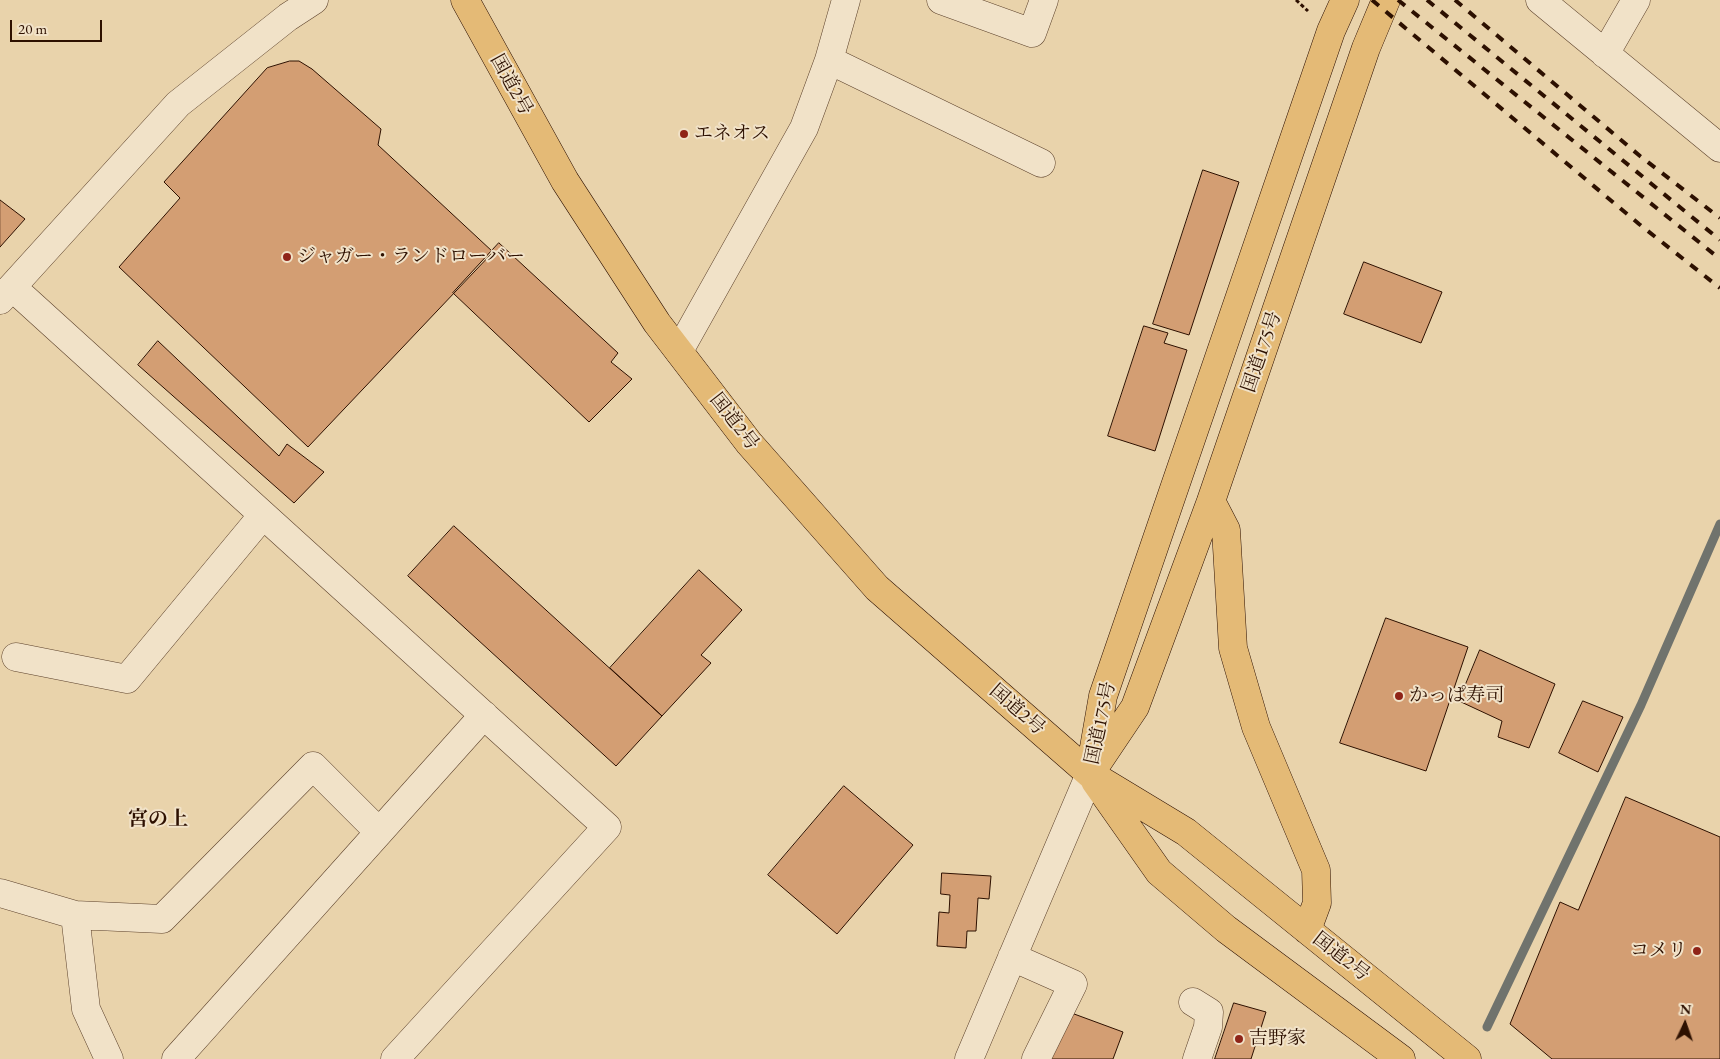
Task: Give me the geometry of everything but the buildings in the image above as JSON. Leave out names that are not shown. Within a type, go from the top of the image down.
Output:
[{"type":"highway","name":"国道2号","points":[[465,0],[564,181],[657,324],[749,443],[877,588],[1090,774],[1186,832],[1467,1059]]},
{"type":"highway","name":"国道175号","points":[[1090,774],[1103,696],[1328,40],[1345,0]]},
{"type":"highway","name":"国道175号","points":[[1090,774],[1135,707],[1211,501],[1366,48],[1386,0]]},
{"type":"highway","points":[[1211,501],[1226,530],[1233,648],[1256,727],[1316,870],[1317,903],[1307,930]]},
{"type":"highway","name":"国道2号","points":[[1090,774],[1159,872],[1226,929],[1401,1059]]},
{"type":"street","points":[[314,0],[288,17],[178,104],[6,294],[263,515],[607,827],[395,1059]]},
{"type":"street","points":[[678,351],[804,128],[829,60],[846,0]]},
{"type":"street","points":[[941,0],[1032,33],[1044,0]]},
{"type":"street","points":[[1540,0],[1720,148]]},
{"type":"street","points":[[1606,54],[1636,0]]},
{"type":"street","points":[[829,60],[1041,163]]},
{"type":"street","points":[[16,657],[127,679],[263,515]]},
{"type":"street","points":[[176,1059],[484,716]]},
{"type":"street","points":[[0,893],[75,915],[162,920],[314,766],[379,832]]},
{"type":"street","points":[[968,1059],[1090,774]]},
{"type":"street","points":[[75,915],[86,1009],[109,1059]]},
{"type":"street","points":[[1012,957],[1073,984],[1036,1059]]},
{"type":"street","points":[[1193,1002],[1209,1012],[1208,1027],[1197,1059]]},
{"type":"waterway","points":[[1487,1027],[1641,705],[1720,524]]},
{"type":"railway","points":[[1372,0],[1639,224],[1720,288]]},
{"type":"railway","points":[[1398,0],[1720,259]]},
{"type":"railway","points":[[1427,0],[1720,240]]},
{"type":"railway","points":[[1455,0],[1640,156],[1720,218]]},
{"type":"place","name":"エネオス","points":[[684,134]]},
{"type":"place","name":"ジャガー・ランドローバー","points":[[287,257]]},
{"type":"place","name":"かっぱ寿司","points":[[1399,696]]},
{"type":"place","name":"コメリ","points":[[1697,951]]},
{"type":"place","name":"吉野家","points":[[1239,1039]]},
{"type":"district","name":"宮の上","points":[[158,820]]}]
